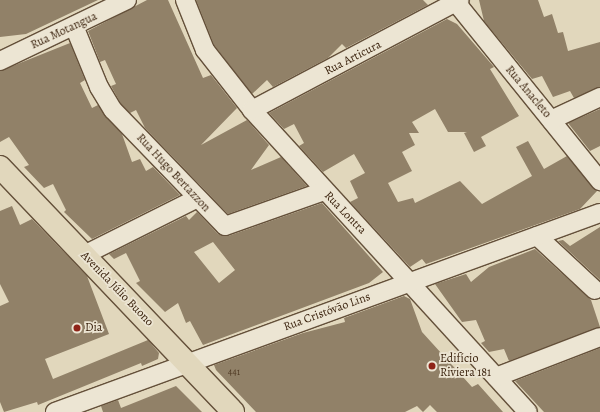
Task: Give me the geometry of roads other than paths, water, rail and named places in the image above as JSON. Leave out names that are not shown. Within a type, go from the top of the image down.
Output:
[{"type":"main road","name":"Avenida Júlio Buono","points":[[0,167],[233,412]]},
{"type":"street","name":"Rua Motangua","points":[[0,60],[127,0]]},
{"type":"street","name":"Rua Lontra","points":[[185,0],[205,50],[252,110],[324,191],[410,281],[528,412]]},
{"type":"street","name":"Rua Articura","points":[[252,110],[456,2]]},
{"type":"street","name":"Rua Anacleto","points":[[456,2],[600,181]]},
{"type":"street","name":"Rua Hugo Bertazzon","points":[[74,26],[99,87],[113,110],[196,199],[228,227],[324,191]]},
{"type":"street","points":[[551,120],[600,97]]},
{"type":"street","points":[[84,256],[196,199]]},
{"type":"street","name":"Rua Cristóvão Lins","points":[[55,412],[410,281],[600,213]]},
{"type":"street","points":[[538,236],[595,290]]},
{"type":"street","points":[[496,377],[600,337]]},
{"type":"place","name":"Dia","points":[[77,328]]},
{"type":"place","name":"Edifício Riviera 181","points":[[432,366]]}]
